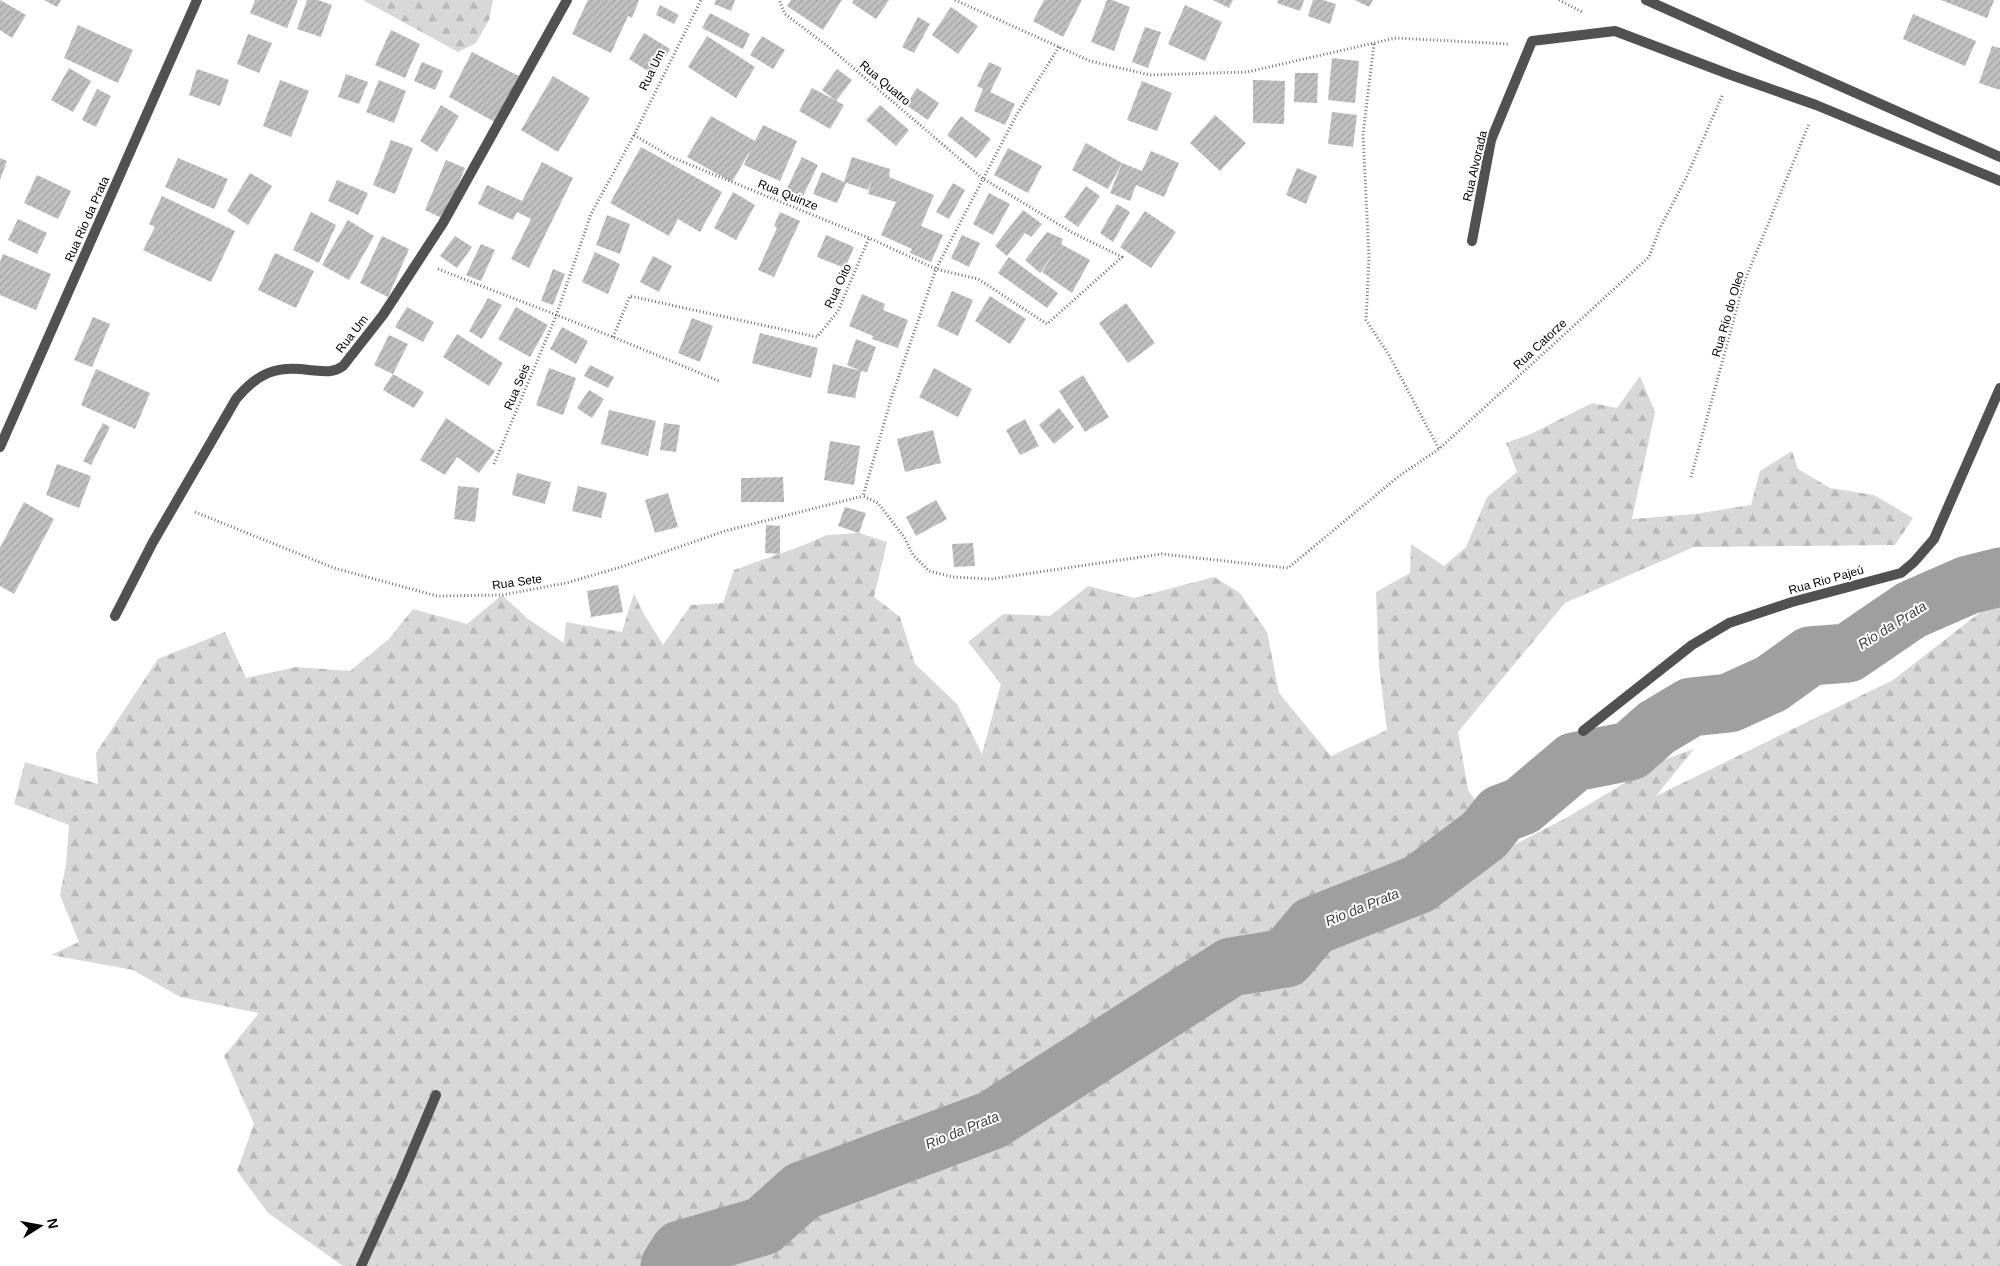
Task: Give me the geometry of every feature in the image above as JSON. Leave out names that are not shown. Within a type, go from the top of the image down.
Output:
[{"type":"street","name":"Rua Rio da Prata","points":[[0,447],[197,0]]},
{"type":"street","name":"Rua Um","points":[[115,616],[153,542],[236,400],[250,383],[267,373],[294,368],[323,372],[336,371],[343,366],[383,315],[443,223],[567,0]]},
{"type":"street","points":[[1646,0],[2000,157]]},
{"type":"street","points":[[1532,42],[1615,31],[1816,105],[2000,181]]},
{"type":"street","name":"Rua Alvorada","points":[[1472,242],[1491,140],[1532,42]]},
{"type":"street","name":"Rua Rio Pajeú","points":[[1583,731],[1692,645],[1729,623],[1792,602],[1901,573],[1914,562],[1934,539],[2000,388]]},
{"type":"street","points":[[361,1266],[402,1178],[436,1094]]},
{"type":"path","name":"Rua Um","points":[[556,316],[590,214],[634,135],[701,0]]},
{"type":"path","name":"Rua Quatro","points":[[779,0],[785,14],[830,48],[982,178],[1073,233],[1122,257],[1047,324],[978,279],[936,269]]},
{"type":"path","points":[[955,0],[1090,62],[1150,75],[1247,72],[1396,38],[1511,44],[1532,42]]},
{"type":"path","points":[[1374,44],[1363,134],[1369,258],[1366,320],[1389,355],[1439,449]]},
{"type":"path","points":[[863,496],[892,396],[936,269],[1017,114],[1060,47]]},
{"type":"path","name":"Rua Catorze","points":[[863,496],[878,503],[904,537],[913,555],[929,571],[953,576],[991,580],[1162,554],[1288,568],[1399,476],[1439,449],[1649,257],[1660,228],[1686,178],[1732,75]]},
{"type":"path","name":"Rua Rio do Oleo","points":[[1691,477],[1743,285],[1816,105]]},
{"type":"path","name":"Rua Quinze","points":[[634,135],[671,157],[869,238],[936,269]]},
{"type":"path","name":"Rua Oito","points":[[613,337],[630,296],[817,337],[838,311],[869,238]]},
{"type":"path","points":[[418,261],[613,337],[719,381]]},
{"type":"path","name":"Rua Seis","points":[[494,464],[556,316]]},
{"type":"path","name":"Rua Sete","points":[[176,504],[334,568],[437,596],[502,596],[566,583],[624,566],[725,531],[863,496]]},
{"type":"green space","points":[[363,0],[493,0],[489,20],[476,43],[458,52]]},
{"type":"green space","points":[[1640,376],[1655,412],[1632,519],[1695,514],[1751,505],[1760,471],[1792,451],[1798,469],[1830,488],[1874,495],[1913,518],[1895,545],[1694,547],[1565,603],[1458,732],[1468,790],[1508,848],[1566,818],[1663,760],[1694,749],[1656,796],[1893,680],[2000,597],[2000,1266],[343,1266],[268,1213],[237,1171],[254,1124],[224,1056],[259,1013],[180,997],[133,970],[51,955],[79,942],[60,895],[66,865],[69,825],[14,804],[25,762],[98,784],[96,753],[158,659],[225,632],[246,678],[296,667],[350,671],[389,639],[413,609],[467,624],[502,595],[528,619],[564,643],[566,622],[622,632],[634,593],[641,609],[663,645],[691,605],[723,603],[734,570],[827,535],[859,533],[887,542],[874,597],[900,617],[915,664],[957,704],[982,754],[1001,684],[968,642],[1003,614],[1050,616],[1088,586],[1134,598],[1214,577],[1240,593],[1267,632],[1279,693],[1331,756],[1387,730],[1379,666],[1376,592],[1410,573],[1411,544],[1444,566],[1466,547],[1487,497],[1517,472],[1506,443],[1531,434],[1592,403],[1617,408]]},
{"type":"building","points":[[0,0],[26,15],[12,38],[0,30]]},
{"type":"building","points":[[44,0],[61,0],[57,7]]},
{"type":"building","points":[[255,0],[298,0],[287,28],[250,13]]},
{"type":"building","points":[[307,0],[318,0],[332,5],[321,37],[297,29]]},
{"type":"building","points":[[588,0],[639,0],[632,18],[628,16],[611,53],[572,34]]},
{"type":"building","points":[[716,0],[735,0],[731,11],[714,4]]},
{"type":"building","points":[[791,0],[842,0],[823,30],[787,6]]},
{"type":"building","points":[[854,0],[889,0],[876,19],[852,3]]},
{"type":"building","points":[[1044,0],[1082,0],[1063,37],[1033,21]]},
{"type":"building","points":[[1107,0],[1130,7],[1114,51],[1091,42]]},
{"type":"building","points":[[1213,0],[1233,0],[1229,8]]},
{"type":"building","points":[[1278,0],[1304,0],[1300,11],[1277,3]]},
{"type":"building","points":[[1313,0],[1323,0],[1336,4],[1330,24],[1308,16]]},
{"type":"building","points":[[1355,0],[1373,0],[1369,7]]},
{"type":"building","points":[[1941,0],[1994,0],[1987,18]]},
{"type":"building","points":[[660,5],[679,15],[674,24],[656,15]]},
{"type":"building","points":[[1185,5],[1222,22],[1205,61],[1168,44]]},
{"type":"building","points":[[951,7],[978,26],[958,54],[932,35]]},
{"type":"building","points":[[710,13],[750,34],[743,49],[702,28]]},
{"type":"building","points":[[1913,14],[1976,41],[1965,66],[1903,39]]},
{"type":"building","points":[[918,17],[930,24],[914,53],[902,47]]},
{"type":"building","points":[[78,25],[133,50],[118,83],[64,58]]},
{"type":"building","points":[[1145,27],[1161,32],[1148,68],[1132,62]]},
{"type":"building","points":[[391,30],[420,44],[405,78],[375,65]]},
{"type":"building","points":[[644,33],[670,49],[654,75],[629,59]]},
{"type":"building","points":[[248,34],[272,43],[259,73],[237,64]]},
{"type":"building","points":[[707,36],[755,67],[736,98],[688,67]]},
{"type":"building","points":[[762,36],[785,50],[773,69],[750,55]]},
{"type":"building","points":[[1992,46],[2000,48],[2000,90],[1979,83]]},
{"type":"building","points":[[472,52],[519,76],[495,122],[449,97]]},
{"type":"building","points":[[1332,58],[1359,61],[1355,103],[1328,100]]},
{"type":"building","points":[[422,62],[443,71],[435,90],[414,81]]},
{"type":"building","points":[[989,62],[1002,68],[990,92],[1015,104],[1005,125],[974,111],[983,89],[977,86]]},
{"type":"building","points":[[69,68],[91,81],[73,112],[51,100]]},
{"type":"building","points":[[197,69],[229,80],[220,106],[189,95]]},
{"type":"building","points":[[837,69],[852,80],[836,101],[822,90]]},
{"type":"building","points":[[1295,73],[1318,73],[1317,103],[1294,102]]},
{"type":"building","points":[[346,74],[368,82],[359,104],[338,97]]},
{"type":"building","points":[[553,76],[590,98],[558,152],[521,130]]},
{"type":"building","points":[[280,80],[309,91],[291,137],[263,126]]},
{"type":"building","points":[[379,80],[406,91],[394,123],[366,112]]},
{"type":"building","points":[[1253,80],[1285,81],[1284,124],[1253,123]]},
{"type":"building","points":[[1142,81],[1172,93],[1157,131],[1127,120]]},
{"type":"building","points":[[812,88],[844,105],[830,129],[799,111]]},
{"type":"building","points":[[917,88],[939,103],[928,120],[906,105]]},
{"type":"building","points":[[97,89],[111,96],[96,127],[82,120]]},
{"type":"building","points":[[441,105],[459,116],[437,152],[420,141]]},
{"type":"building","points":[[880,105],[909,130],[896,146],[866,120]]},
{"type":"building","points":[[1332,112],[1357,115],[1353,147],[1328,144]]},
{"type":"building","points":[[1215,115],[1246,143],[1220,171],[1190,143]]},
{"type":"building","points":[[711,116],[755,141],[763,125],[797,141],[780,181],[744,165],[751,149],[732,182],[687,157]]},
{"type":"building","points":[[961,116],[991,139],[976,158],[947,135]]},
{"type":"building","points":[[391,140],[413,148],[395,194],[373,185]]},
{"type":"building","points":[[1086,143],[1122,163],[1108,189],[1072,170]]},
{"type":"building","points":[[641,147],[722,192],[700,232],[678,219],[669,236],[610,203]]},
{"type":"building","points":[[1008,148],[1042,166],[1028,193],[994,175]]},
{"type":"building","points":[[1151,151],[1179,163],[1164,197],[1136,185],[1130,201],[1110,193],[1122,163],[1142,171]]},
{"type":"building","points":[[802,157],[818,165],[800,202],[784,195]]},
{"type":"building","points":[[852,157],[890,169],[889,177],[934,195],[921,226],[943,235],[931,262],[910,253],[912,249],[881,235],[896,202],[868,194],[872,179],[868,190],[844,182]]},
{"type":"building","points":[[0,158],[7,161],[0,180]]},
{"type":"building","points":[[178,158],[228,179],[214,209],[165,187]]},
{"type":"building","points":[[446,160],[465,168],[444,219],[425,210]]},
{"type":"building","points":[[542,162],[573,178],[529,268],[511,259],[531,219],[517,212],[513,220],[478,204],[487,185],[522,201]]},
{"type":"building","points":[[1297,168],[1317,176],[1306,204],[1286,195]]},
{"type":"building","points":[[822,172],[846,183],[837,203],[813,194]]},
{"type":"building","points":[[250,173],[272,186],[248,225],[227,211]]},
{"type":"building","points":[[37,175],[71,191],[58,219],[24,203]]},
{"type":"building","points":[[337,180],[368,193],[358,215],[328,201]]},
{"type":"building","points":[[953,183],[965,190],[949,219],[936,212]]},
{"type":"building","points":[[1086,186],[1100,196],[1078,227],[1064,217]]},
{"type":"building","points":[[733,192],[755,205],[736,240],[714,228]]},
{"type":"building","points":[[989,193],[1010,204],[993,235],[973,224]]},
{"type":"building","points":[[162,196],[235,231],[211,282],[143,250],[155,227],[149,224]]},
{"type":"building","points":[[1117,204],[1130,212],[1113,242],[1100,233]]},
{"type":"building","points":[[1023,210],[1042,224],[1031,237],[1025,233],[1007,256],[995,246]]},
{"type":"building","points":[[1145,211],[1176,232],[1151,268],[1120,247]]},
{"type":"building","points":[[311,212],[336,225],[319,263],[293,250]]},
{"type":"building","points":[[780,212],[800,221],[774,277],[758,270],[777,228],[774,226]]},
{"type":"building","points":[[607,215],[630,224],[620,254],[596,245]]},
{"type":"building","points":[[18,219],[47,233],[37,254],[8,240]]},
{"type":"building","points":[[348,220],[374,236],[349,280],[322,265]]},
{"type":"building","points":[[1047,232],[1063,239],[1061,244],[1090,260],[1072,293],[1042,272],[1054,254],[1040,273],[1025,260]]},
{"type":"building","points":[[826,235],[854,247],[845,268],[817,257]]},
{"type":"building","points":[[962,235],[980,243],[969,267],[951,258]]},
{"type":"building","points":[[382,236],[409,249],[388,297],[360,283]]},
{"type":"building","points":[[455,236],[472,247],[457,268],[440,256]]},
{"type":"building","points":[[481,244],[495,250],[481,281],[466,275]]},
{"type":"building","points":[[595,252],[620,264],[608,294],[582,282]]},
{"type":"building","points":[[275,253],[314,271],[296,308],[258,290]]},
{"type":"building","points":[[3,254],[51,274],[36,310],[0,295],[0,262]]},
{"type":"building","points":[[653,256],[672,266],[659,292],[640,282]]},
{"type":"building","points":[[1009,257],[1058,293],[1047,308],[998,273]]},
{"type":"building","points":[[553,269],[565,274],[553,305],[541,301]]},
{"type":"building","points":[[952,291],[973,300],[958,336],[937,326]]},
{"type":"building","points":[[862,294],[885,304],[883,310],[908,320],[898,348],[872,339],[873,336],[849,326]]},
{"type":"building","points":[[990,296],[1026,319],[1010,344],[975,321]]},
{"type":"building","points":[[488,298],[502,305],[482,339],[469,331]]},
{"type":"building","points":[[1126,303],[1155,343],[1128,363],[1099,323]]},
{"type":"building","points":[[407,307],[434,322],[423,342],[395,327]]},
{"type":"building","points":[[516,307],[548,325],[530,357],[498,339]]},
{"type":"building","points":[[93,317],[110,324],[92,367],[74,360]]},
{"type":"building","points":[[692,318],[713,326],[700,362],[678,353]]},
{"type":"building","points":[[562,327],[588,341],[576,364],[550,349]]},
{"type":"building","points":[[760,333],[818,348],[811,378],[752,363]]},
{"type":"building","points":[[457,334],[503,363],[489,386],[443,357]]},
{"type":"building","points":[[389,335],[408,344],[393,374],[374,365]]},
{"type":"building","points":[[856,339],[876,347],[867,372],[847,365]]},
{"type":"building","points":[[833,364],[861,371],[855,398],[827,393]]},
{"type":"building","points":[[590,365],[614,377],[608,388],[584,376]]},
{"type":"building","points":[[549,368],[576,378],[563,415],[536,405]]},
{"type":"building","points":[[934,368],[972,389],[958,417],[919,397]]},
{"type":"building","points":[[96,369],[150,393],[135,429],[81,405]]},
{"type":"building","points":[[393,374],[424,392],[414,408],[383,390]]},
{"type":"building","points":[[1083,375],[1109,417],[1085,432],[1059,391]]},
{"type":"building","points":[[589,390],[604,399],[592,418],[577,408]]},
{"type":"building","points":[[1059,408],[1074,427],[1054,444],[1039,425]]},
{"type":"building","points":[[609,410],[656,421],[648,456],[601,444]]},
{"type":"building","points":[[446,418],[495,451],[479,473],[457,457],[445,475],[420,460]]},
{"type":"building","points":[[1025,419],[1039,446],[1020,455],[1006,430]]},
{"type":"building","points":[[103,423],[110,427],[91,465],[83,461]]},
{"type":"building","points":[[664,423],[680,425],[676,452],[660,450]]},
{"type":"building","points":[[933,430],[941,463],[905,472],[897,439]]},
{"type":"building","points":[[830,441],[860,446],[854,485],[824,480]]},
{"type":"building","points":[[57,464],[91,476],[79,508],[46,495]]},
{"type":"building","points":[[517,473],[551,482],[545,504],[512,495]]},
{"type":"building","points":[[783,477],[784,502],[741,502],[741,478]]},
{"type":"building","points":[[458,486],[479,488],[475,522],[454,519]]},
{"type":"building","points":[[578,486],[607,493],[601,518],[572,511]]},
{"type":"building","points":[[668,493],[678,527],[655,533],[645,500]]},
{"type":"building","points":[[936,500],[947,519],[916,536],[906,517]]},
{"type":"building","points":[[24,502],[54,519],[14,594],[0,586],[0,548]]},
{"type":"building","points":[[845,507],[866,513],[859,533],[838,526]]},
{"type":"building","points":[[766,525],[780,526],[780,554],[765,553]]},
{"type":"building","points":[[973,543],[975,566],[954,567],[952,544]]},
{"type":"building","points":[[618,585],[623,612],[591,617],[587,591]]},
{"type":"waterway","name":"Rio da Prata","points":[[670,1266],[680,1250],[763,1226],[802,1191],[992,1120],[1231,967],[1286,958],[1313,926],[1419,884],[1484,835],[1501,814],[1522,806],[1574,762],[1630,751],[1656,728],[1691,707],[1729,703],[1771,684],[1810,656],[1848,653],[1911,610],[1968,585],[2000,577]]}]
